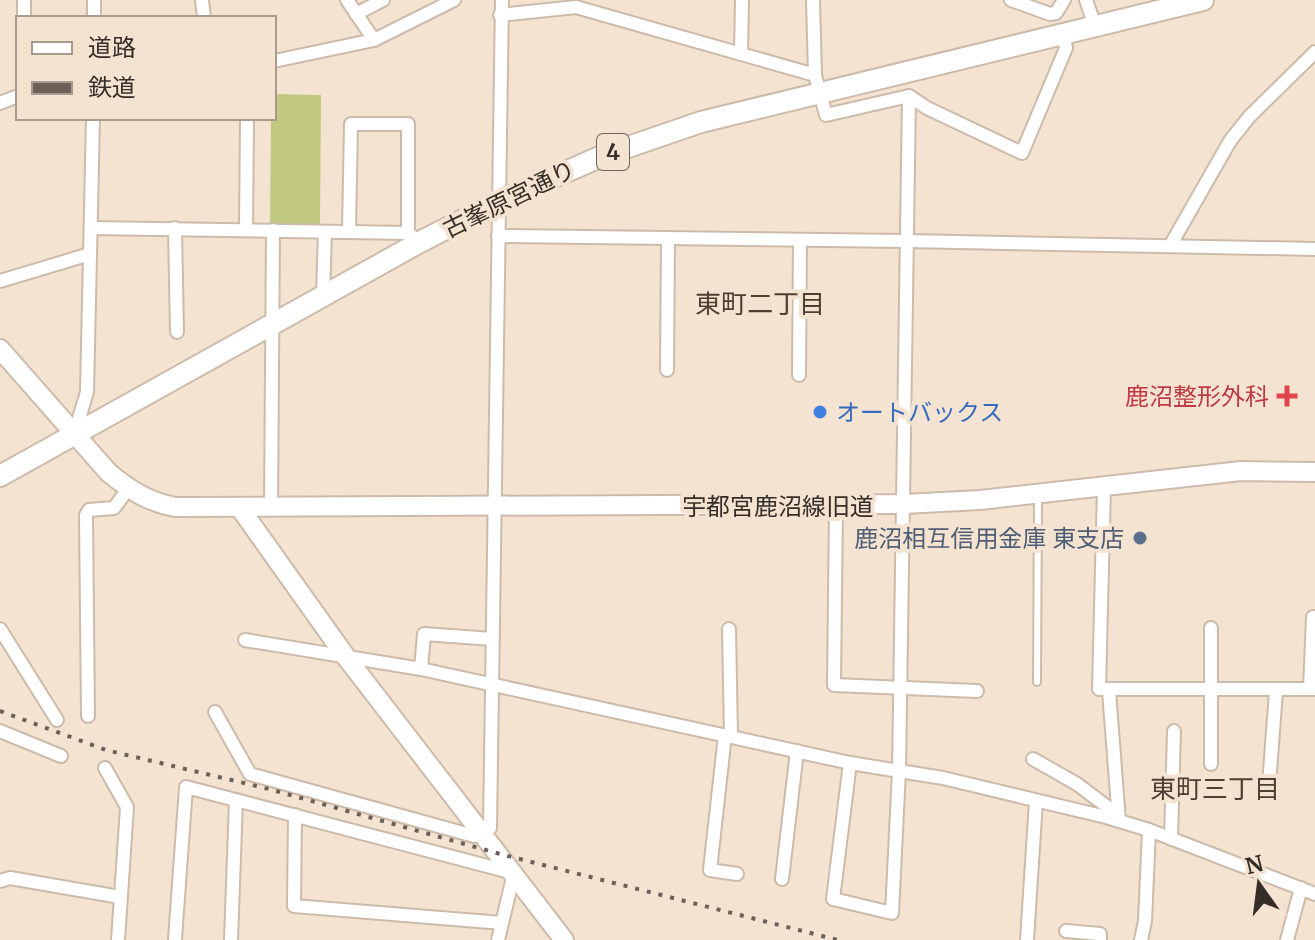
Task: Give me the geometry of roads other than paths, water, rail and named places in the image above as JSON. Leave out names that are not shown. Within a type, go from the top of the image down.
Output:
[{"type":"main road","name":"古峯原宮通り","points":[[0,476],[323,296],[414,237],[554,175],[647,139],[818,84],[1063,34],[1203,0]]},
{"type":"street","points":[[347,0],[374,40]]},
{"type":"street","points":[[356,14],[383,0]]},
{"type":"street","points":[[276,61],[374,40],[454,0]]},
{"type":"street","points":[[215,712],[250,774],[474,836],[490,828],[502,0]]},
{"type":"street","points":[[741,54],[742,0]]},
{"type":"street","points":[[813,0],[818,84],[826,115],[909,96],[927,108],[1022,153],[1066,48],[1063,34]]},
{"type":"street","points":[[1011,0],[1050,14],[1056,13],[1064,0]]},
{"type":"street","points":[[1086,0],[1095,26]]},
{"type":"street","points":[[500,15],[576,7],[741,54],[818,84]]},
{"type":"street","points":[[1170,246],[1230,141],[1249,117],[1315,52]]},
{"type":"street","points":[[0,86],[9,99]]},
{"type":"street","points":[[850,763],[833,899],[892,913],[899,771],[909,96]]},
{"type":"street","points":[[74,435],[87,392],[93,120]]},
{"type":"street","points":[[246,229],[247,120]]},
{"type":"street","points":[[91,228],[349,231],[414,237],[408,124],[351,124],[349,231]]},
{"type":"street","points":[[175,228],[177,332]]},
{"type":"street","points":[[271,508],[273,230]]},
{"type":"street","points":[[323,296],[325,232]]},
{"type":"street","points":[[498,236],[1315,249]]},
{"type":"street","points":[[667,370],[668,238]]},
{"type":"street","points":[[799,375],[800,240]]},
{"type":"street","points":[[0,281],[90,254]]},
{"type":"street","points":[[0,349],[74,435],[128,489],[114,508],[89,510],[86,515],[88,716]]},
{"type":"street","name":"宇都宮鹿沼線旧道","points":[[128,489],[146,499],[175,507],[836,506],[1038,494],[1241,471],[1315,472]]},
{"type":"street","points":[[1104,487],[1099,689],[1312,689],[1313,617]]},
{"type":"street","points":[[836,506],[834,685],[977,691]]},
{"type":"street","points":[[240,508],[346,657],[564,940]]},
{"type":"street","points":[[1211,628],[1211,764]]},
{"type":"street","points":[[0,629],[57,720]]},
{"type":"street","points":[[729,629],[728,736],[710,870],[737,874]]},
{"type":"street","points":[[421,669],[424,634],[492,639]]},
{"type":"street","points":[[245,640],[421,669],[850,763],[943,778],[1118,818],[1315,894]]},
{"type":"street","points":[[1109,691],[1118,818]]},
{"type":"street","points":[[1269,785],[1276,691]]},
{"type":"street","points":[[0,731],[61,756]]},
{"type":"street","points":[[1171,839],[1174,731]]},
{"type":"street","points":[[782,879],[797,751]]},
{"type":"street","points":[[1033,759],[1077,784],[1118,818]]},
{"type":"street","points":[[105,768],[127,807],[118,940]]},
{"type":"street","points":[[175,939],[186,787],[514,873]]},
{"type":"street","points":[[231,940],[236,800]]},
{"type":"street","points":[[1027,940],[1036,801]]},
{"type":"street","points":[[295,815],[294,906],[502,923]]},
{"type":"street","points":[[1141,940],[1145,921],[1149,830]]},
{"type":"street","points":[[498,940],[514,873]]},
{"type":"street","points":[[0,881],[10,878],[120,897]]},
{"type":"street","points":[[1287,940],[1301,888]]},
{"type":"street","points":[[1066,931],[1100,934],[1100,940]]},
{"type":"lane","points":[[1037,682],[1038,494]]},
{"type":"railway","points":[[0,711],[106,750],[269,789],[500,854],[838,940]]},
{"type":"place","name":"鹿沼整形外科","points":[[1287,396]]},
{"type":"place","name":"オートバックス","points":[[820,412]]},
{"type":"place","name":"鹿沼相互信用金庫 東支店","points":[[1140,538]]},
{"type":"district","name":"東町二丁目","points":[[760,303]]},
{"type":"district","name":"東町三丁目","points":[[1215,788]]}]
